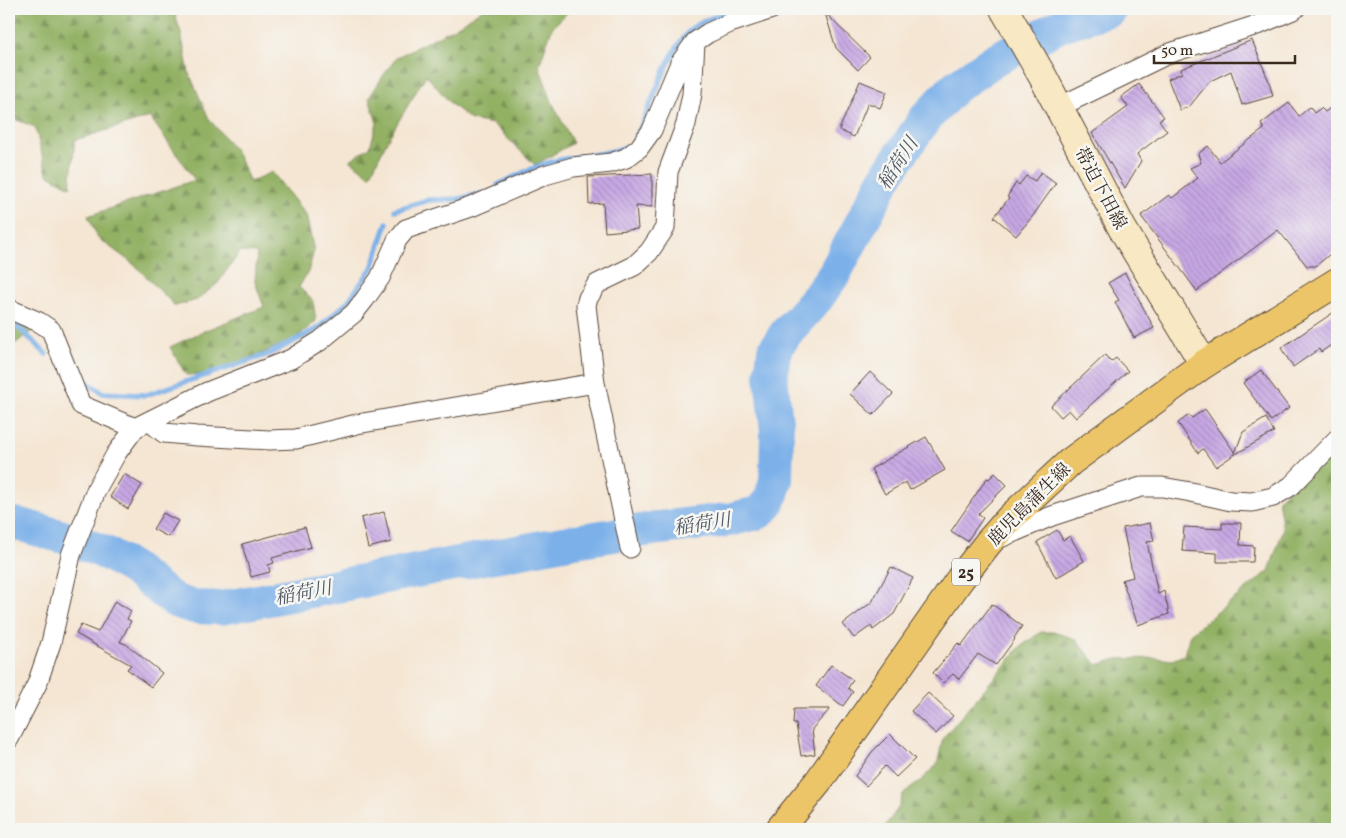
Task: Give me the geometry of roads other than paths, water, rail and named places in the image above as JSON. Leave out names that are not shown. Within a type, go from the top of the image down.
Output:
[{"type":"main road","name":"帯迫下田線","points":[[1004,9],[1043,77],[1122,228],[1204,364]]},
{"type":"main road","name":"鹿児島蒲生線","points":[[780,829],[818,782],[960,580],[1010,518],[1070,462],[1204,364],[1337,282]]},
{"type":"street","points":[[9,738],[15,713],[37,684],[51,643],[71,555],[97,488],[116,454],[142,425],[207,392],[291,359],[320,342],[354,313],[365,299],[380,278],[397,240],[406,229],[470,207],[545,175],[573,167],[611,163],[626,158],[639,148],[652,130],[680,63],[695,42],[708,33],[749,12],[772,9]]},
{"type":"street","points":[[1059,107],[1170,54],[1260,24],[1295,9]]},
{"type":"street","points":[[630,548],[624,513],[594,382],[586,305],[588,298],[598,284],[634,266],[649,252],[665,228],[668,172],[686,124],[695,42]]},
{"type":"street","points":[[9,309],[39,322],[51,330],[81,405],[164,433],[259,439],[296,438],[357,424],[594,382]]},
{"type":"street","points":[[988,544],[1052,516],[1141,487],[1162,487],[1231,501],[1252,502],[1273,497],[1291,486],[1337,440]]},
{"type":"waterway","name":"稲荷川","points":[[9,523],[77,541],[110,555],[132,568],[175,601],[194,607],[221,608],[569,542],[659,528],[728,520],[758,513],[766,506],[771,497],[776,480],[777,431],[771,376],[774,351],[786,333],[818,297],[834,274],[888,173],[925,119],[955,87],[996,59],[1061,25],[1111,9]]},
{"type":"waterway","points":[[635,139],[668,64],[684,37],[698,24],[733,10]]},
{"type":"waterway","points":[[498,185],[544,164],[604,153],[630,146]]},
{"type":"waterway","points":[[395,210],[428,200],[459,199],[481,194]]},
{"type":"waterway","points":[[76,375],[103,393],[146,395],[269,354],[317,329],[347,303],[372,268],[387,223]]},
{"type":"waterway","points":[[9,318],[46,354]]}]
